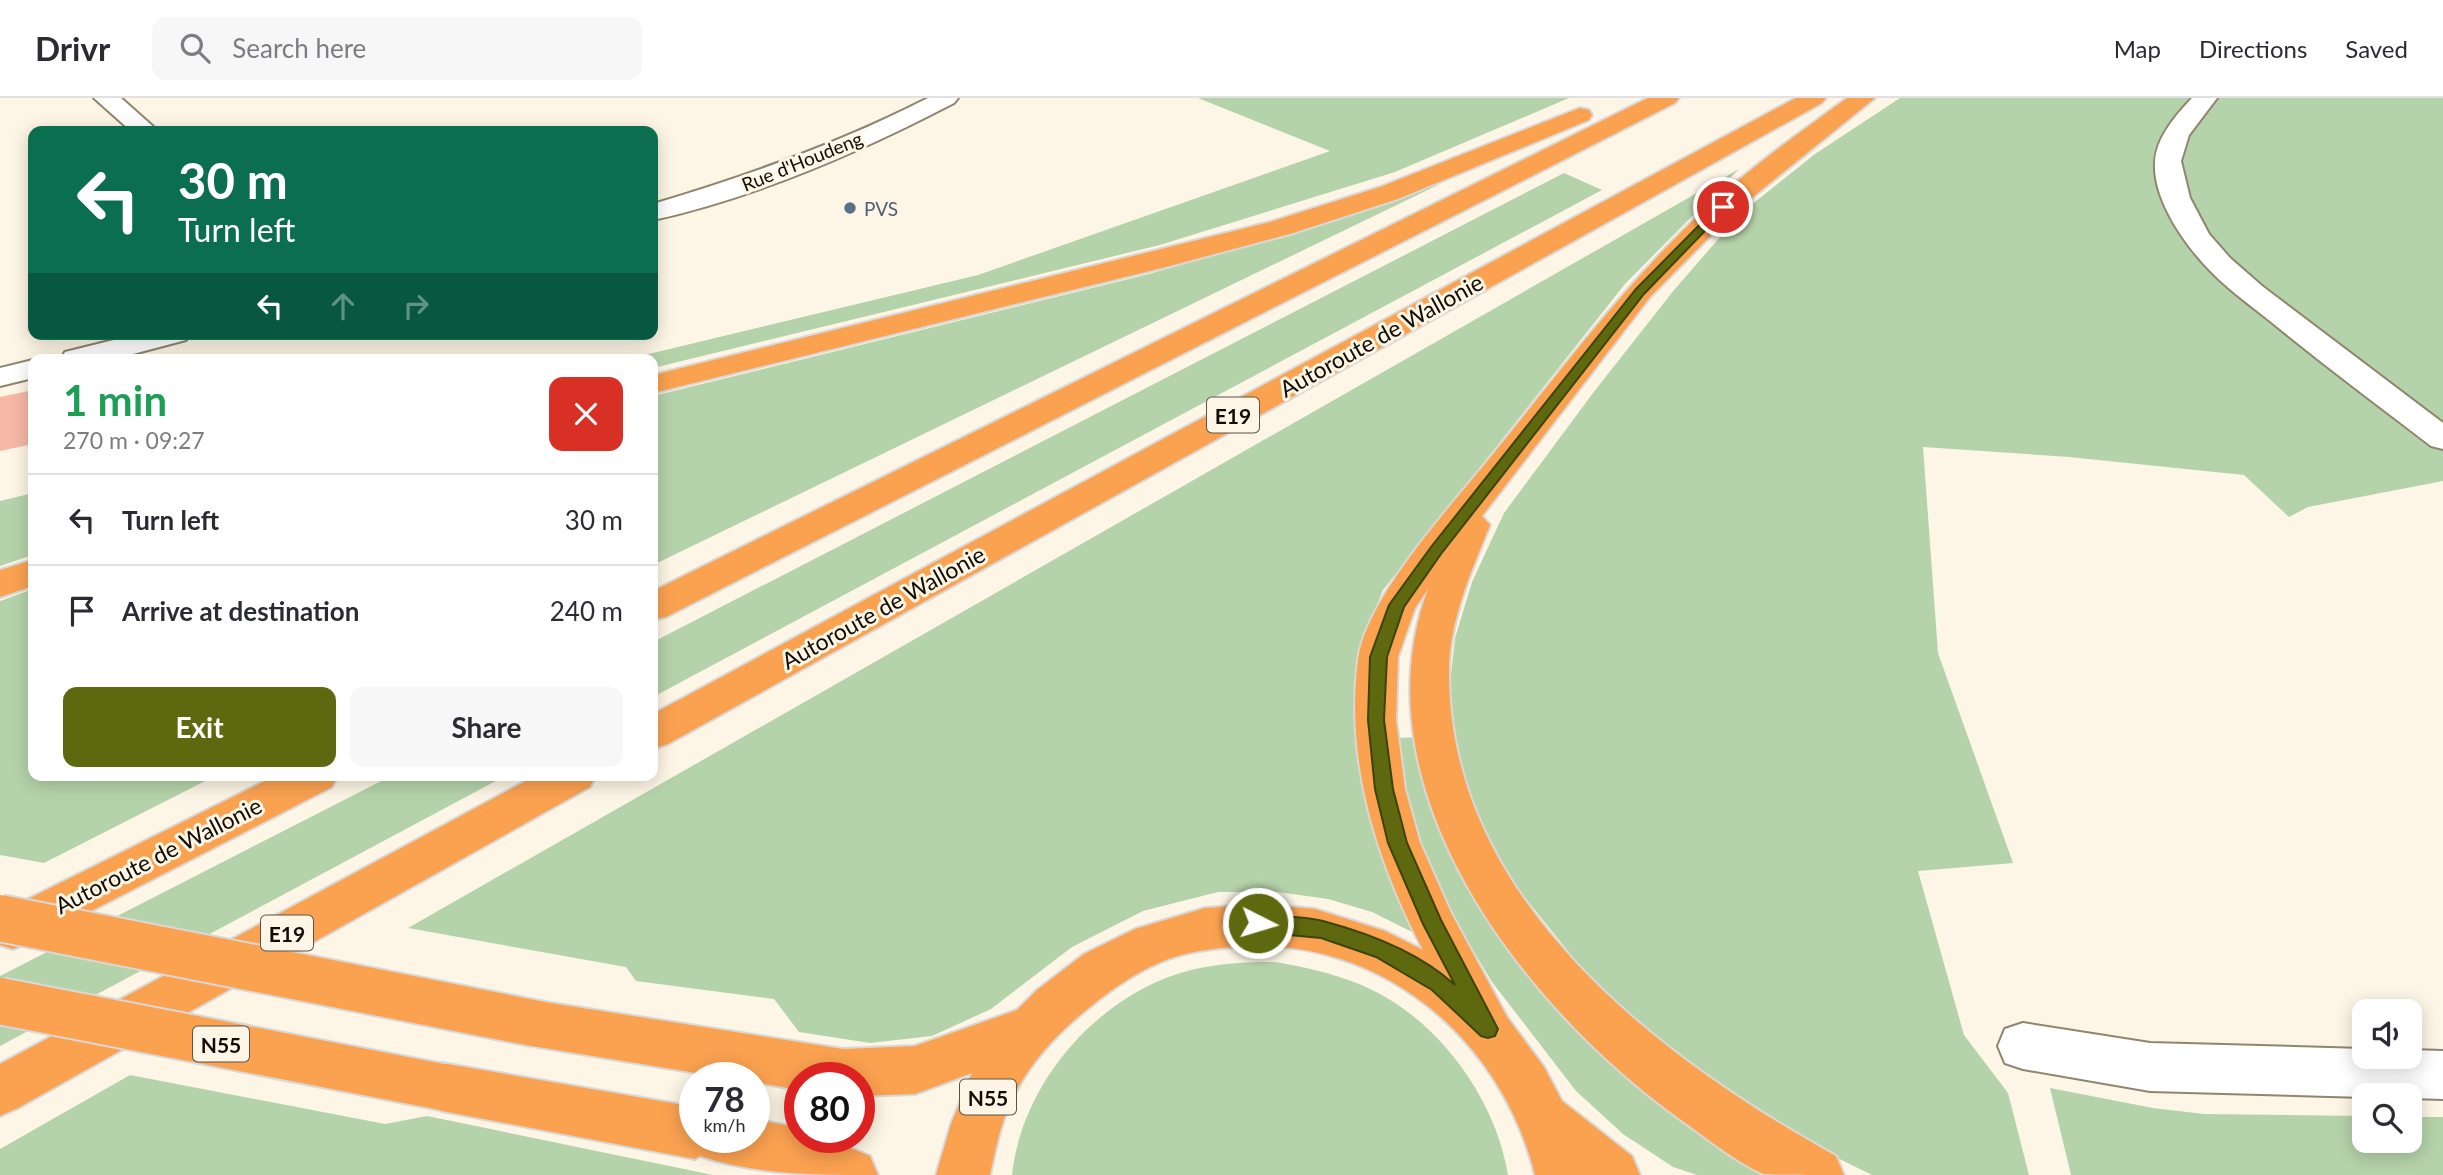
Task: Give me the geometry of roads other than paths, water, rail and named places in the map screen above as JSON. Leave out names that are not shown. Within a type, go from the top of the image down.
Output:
[{"type":"highway","points":[[658,383],[1280,228],[1388,193],[1621,98]]},
{"type":"highway","points":[[658,604],[1667,98]]},
{"type":"highway","name":"Autoroute de Wallonie","points":[[658,730],[1814,98]]},
{"type":"highway","points":[[1488,1029],[1433,924],[1398,843],[1384,789],[1376,720],[1378,657],[1397,605],[1436,551],[1640,292],[1723,207],[1802,142],[1863,98]]},
{"type":"highway","points":[[1485,492],[1436,621],[1429,671],[1431,716],[1443,777],[1466,842],[1510,913],[1558,976],[1614,1034],[1690,1096],[1767,1147],[1817,1175]]},
{"type":"highway","points":[[0,584],[28,575]]},
{"type":"highway","name":"Autoroute de Wallonie","points":[[0,936],[305,781]]},
{"type":"highway","name":"E19","points":[[0,1091],[564,781]]},
{"type":"highway","name":"N55","points":[[0,918],[538,1024],[843,1073],[915,1070],[1031,1028]]},
{"type":"highway","name":"N55","points":[[963,1175],[974,1128],[998,1074],[1031,1028],[1079,982],[1135,949],[1195,929],[1258,923],[1321,929],[1382,950],[1439,983],[1488,1029],[1520,1071],[1545,1119],[1562,1175]]},
{"type":"highway","name":"N55","points":[[0,1001],[679,1130]]},
{"type":"highway","name":"N55","points":[[1545,1119],[1612,1175]]},
{"type":"highway","points":[[770,1148],[805,1155],[851,1175]]},
{"type":"street","points":[[106,98],[140,126]]},
{"type":"street","name":"Rue d'Houdeng","points":[[658,210],[736,187],[814,157],[946,98]]},
{"type":"street","points":[[2206,98],[2183,125],[2170,147],[2168,163],[2170,180],[2198,240],[2213,257],[2294,325],[2443,439]]},
{"type":"street","points":[[96,354],[151,340]]},
{"type":"street","points":[[0,377],[28,370]]},
{"type":"street","points":[[2023,1046],[2150,1067],[2443,1075]]},
{"type":"place","name":"PVS","points":[[850,208]]}]
